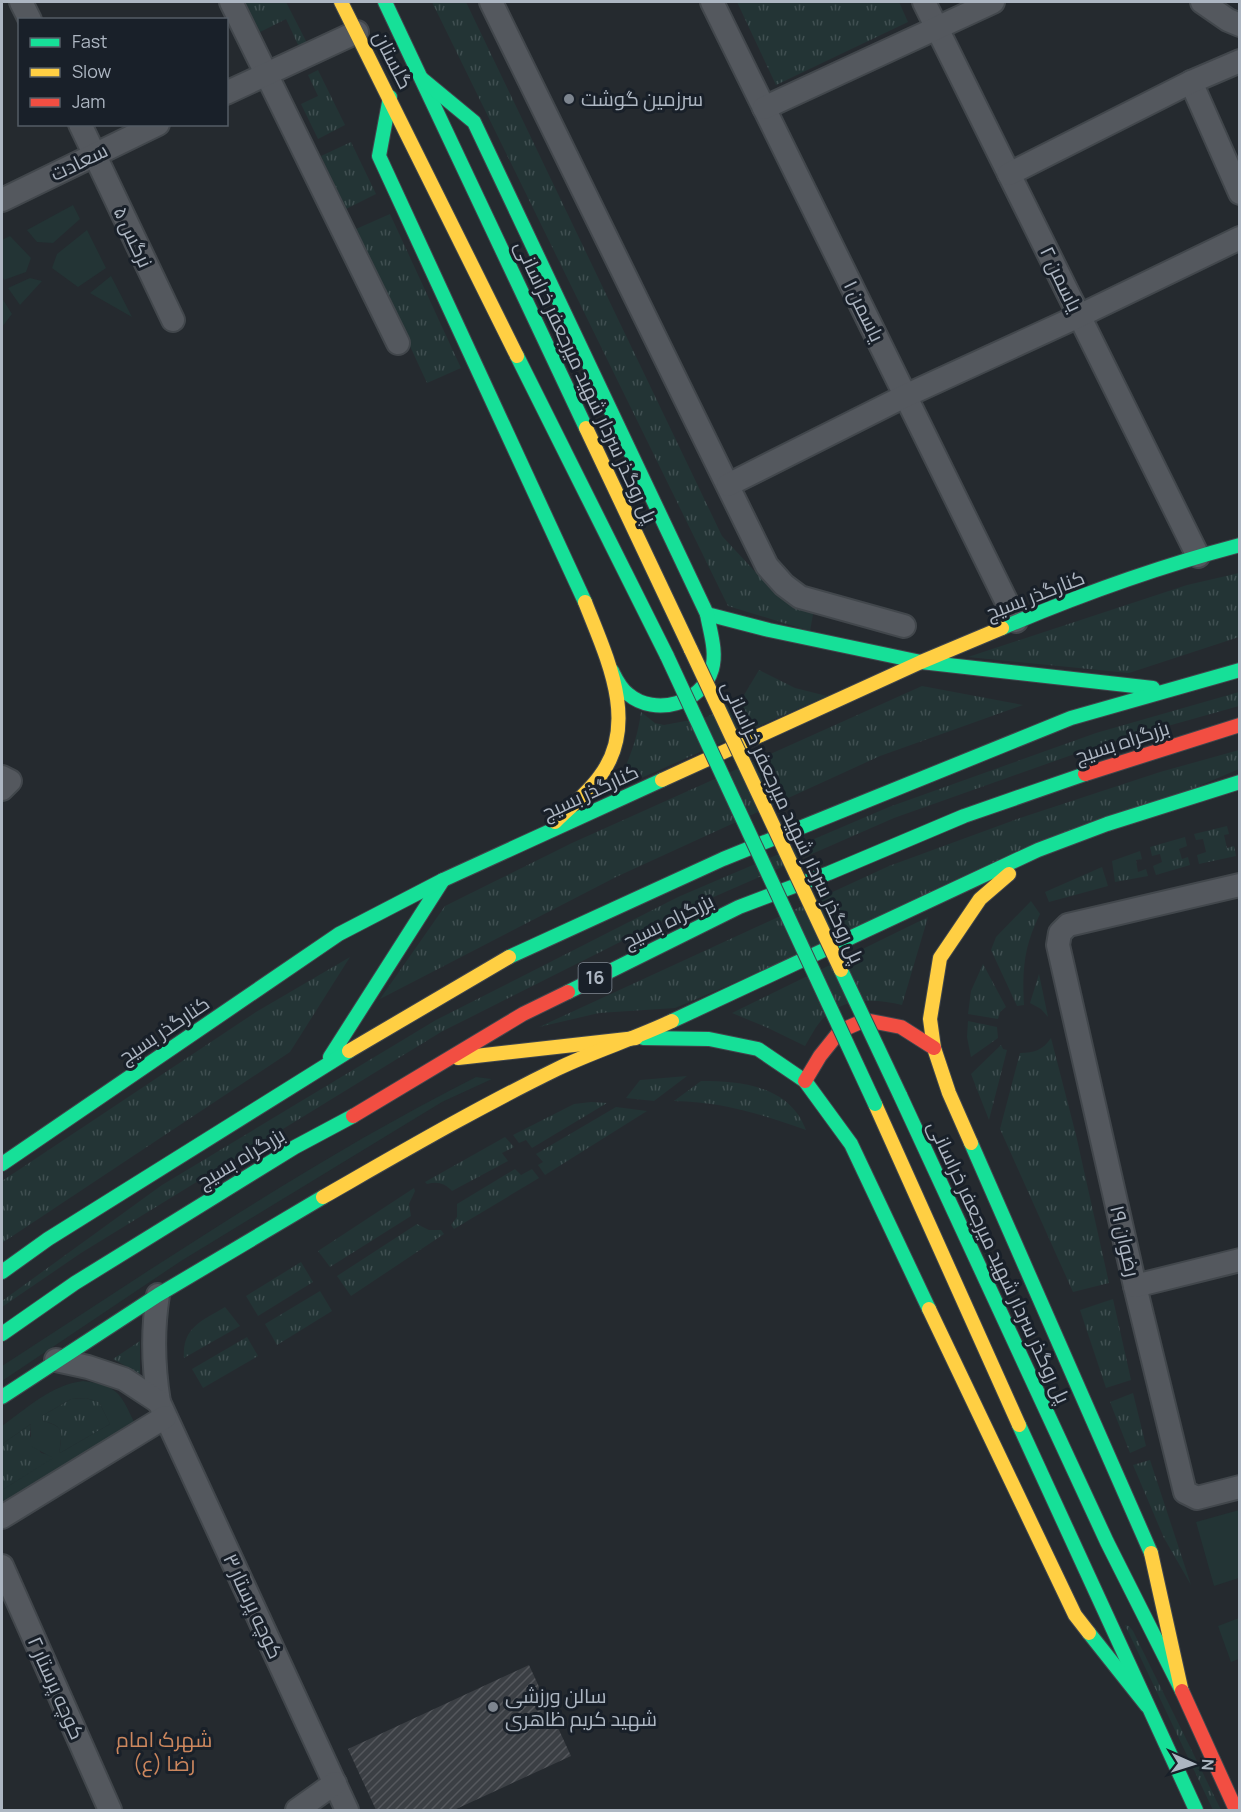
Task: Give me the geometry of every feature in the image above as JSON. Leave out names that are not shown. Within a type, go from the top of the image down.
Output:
[{"type":"main road","name":"گلستان","points":[[341,2],[667,656],[875,1104],[1147,1706]]},
{"type":"main road","name":"گلستان","points":[[385,2],[441,119]]},
{"type":"main road","points":[[390,97],[379,156],[577,585],[612,671],[620,687],[634,699],[651,706],[669,706],[686,701],[700,690],[710,674],[714,656],[707,614],[474,122],[422,79]]},
{"type":"main road","name":"پل روگذر سردار شهید میرجعفر خراسانی","points":[[441,119],[900,1095],[1107,1542],[1182,1688]]},
{"type":"main road","name":"کنارگذر بسیج","points":[[2,1164],[339,934],[443,880],[1016,621],[1198,556],[1239,544]]},
{"type":"main road","points":[[707,614],[769,630],[921,662],[1169,690]]},
{"type":"main road","name":"بزرگراه بسیج","points":[[2,1272],[48,1239],[326,1064],[499,961],[723,859],[1071,718],[1239,670]]},
{"type":"main road","points":[[539,837],[600,777],[615,751],[619,712],[612,671]]},
{"type":"main road","name":"بزرگراه بسیج","points":[[2,1334],[85,1277],[295,1147],[320,1135],[523,1014],[740,907],[829,873],[964,816],[1239,725]]},
{"type":"main road","points":[[2,1397],[158,1295],[320,1198],[474,1112],[559,1068],[636,1038],[1038,850],[1107,824],[1239,782]]},
{"type":"main road","points":[[1038,850],[980,899],[940,958],[930,1019],[934,1048],[949,1093],[1153,1558],[1182,1688],[1236,1810]]},
{"type":"main road","points":[[326,1064],[443,880]]},
{"type":"main road","points":[[805,1081],[820,1056],[840,1031],[865,1020],[901,1027],[934,1048]]},
{"type":"main road","points":[[444,1060],[636,1038],[710,1039],[758,1049],[805,1081],[851,1144],[1075,1615],[1147,1706],[1196,1810]]},
{"type":"street","points":[[21,2],[29,18]]},
{"type":"street","points":[[231,2],[398,343]]},
{"type":"street","points":[[491,2],[767,566],[784,585],[800,597],[904,626]]},
{"type":"street","name":"یاسمن ۱","points":[[712,2],[1016,621]]},
{"type":"street","name":"یاسمن ۲","points":[[924,2],[1198,556]]},
{"type":"street","points":[[764,108],[993,2]]},
{"type":"street","points":[[1202,2],[1239,25]]},
{"type":"street","points":[[228,92],[357,32]]},
{"type":"street","points":[[1010,174],[1191,82],[1239,61]]},
{"type":"street","points":[[1191,82],[1239,193]]},
{"type":"street","name":"نرگس ۵","points":[[81,126],[173,320]]},
{"type":"street","name":"سعادت","points":[[2,200],[154,126]]},
{"type":"street","points":[[728,484],[905,396],[1079,316],[1239,238]]},
{"type":"street","name":"رضوان ۱۹","points":[[1239,885],[1068,925],[1060,933],[1058,945],[1135,1286],[1185,1492],[1197,1498],[1239,1487]]},
{"type":"street","points":[[1135,1286],[1239,1260]]},
{"type":"street","name":"کوچه پرستار ۳","points":[[158,1295],[153,1344],[154,1369],[162,1410],[347,1810]]},
{"type":"street","points":[[2,1517],[162,1410],[124,1379],[88,1367],[56,1360]]},
{"type":"street","name":"کوچه پرستار ۲","points":[[2,1566],[110,1810]]},
{"type":"street","points":[[297,1810],[334,1783]]},
{"type":"green space","points":[[245,2],[286,2],[308,45],[300,49],[286,19],[260,32]]},
{"type":"green space","points":[[432,2],[466,2],[722,536],[761,578],[778,591],[814,609],[810,631],[728,606]]},
{"type":"green space","points":[[737,2],[899,2],[908,22],[776,85]]},
{"type":"green space","points":[[318,70],[345,125],[318,139],[301,104],[318,96],[308,75]]},
{"type":"green space","points":[[351,142],[376,194],[346,209],[321,156]]},
{"type":"green space","points":[[73,205],[80,219],[53,243],[37,242],[27,230]]},
{"type":"green space","points":[[390,214],[461,368],[427,383],[356,229]]},
{"type":"green space","points":[[87,230],[106,268],[78,287],[52,268],[57,254]]},
{"type":"green space","points":[[10,236],[31,258],[26,272],[4,280],[2,240]]},
{"type":"green space","points":[[111,276],[132,317],[90,293]]},
{"type":"green space","points":[[30,278],[42,281],[20,305],[8,288]]},
{"type":"green space","points":[[2,298],[12,314],[2,327]]},
{"type":"green space","points":[[1239,573],[1239,637],[1129,673],[968,657],[1187,585]]},
{"type":"green space","points":[[759,670],[795,688],[827,696],[614,790],[631,752],[641,712],[655,723],[664,725],[707,717],[744,695]]},
{"type":"green space","points":[[922,686],[1023,705],[880,756],[616,877],[380,999],[445,906],[572,843]]},
{"type":"green space","points":[[1239,692],[1239,706],[1100,745],[894,818],[684,910],[441,1032],[81,1253],[2,1307],[2,1301],[162,1185],[436,1020],[678,897],[889,807],[1096,733]]},
{"type":"green space","points":[[1239,750],[1239,769],[675,1008],[599,1013],[539,1027],[889,866],[1020,818],[1160,772]]},
{"type":"green space","points":[[1227,826],[1229,834],[1224,835],[1227,848],[1234,846],[1236,856],[1199,864],[1197,855],[1206,852],[1203,839],[1196,840],[1194,834]]},
{"type":"green space","points":[[1185,837],[1187,846],[1179,849],[1182,859],[1188,857],[1190,865],[1156,875],[1153,866],[1162,862],[1160,854],[1152,856],[1150,847]]},
{"type":"green space","points":[[1140,851],[1142,859],[1136,860],[1138,872],[1146,869],[1148,876],[1115,882],[1112,861]]},
{"type":"green space","points":[[1102,867],[1108,886],[1049,902],[1045,892]]},
{"type":"green space","points":[[1031,901],[1040,914],[1030,937],[1025,958],[1024,1005],[1017,1006],[991,950],[996,937]]},
{"type":"green space","points":[[928,917],[902,1005],[869,1001],[837,1008],[820,1022],[805,1046],[732,1013]]},
{"type":"green space","points":[[350,957],[290,1052],[2,1243],[2,1181],[256,1012]]},
{"type":"green space","points":[[983,964],[1006,1007],[1000,1012],[998,1019],[968,1014],[971,991]]},
{"type":"green space","points":[[1039,974],[1048,1017],[1041,1009],[1030,1003]]},
{"type":"green space","points":[[968,1021],[997,1027],[998,1038],[971,1057],[967,1037]]},
{"type":"green space","points":[[1051,1038],[1076,1135],[1109,1283],[1073,1292],[1000,1129],[1020,1053],[1038,1050]]},
{"type":"green space","points":[[1001,1045],[1007,1050],[989,1120],[971,1074]]},
{"type":"green space","points":[[687,1076],[654,1101],[626,1098],[640,1080]]},
{"type":"green space","points":[[476,1077],[492,1079],[442,1102],[181,1261],[2,1381],[2,1366],[177,1252],[354,1143]]},
{"type":"green space","points":[[701,1081],[732,1082],[763,1089],[777,1095],[799,1115],[806,1130],[742,1110],[674,1101]]},
{"type":"green space","points":[[607,1103],[532,1148],[526,1140],[519,1143],[513,1135],[574,1104]]},
{"type":"green space","points":[[616,1107],[647,1111],[545,1175],[538,1165],[543,1162],[536,1154]]},
{"type":"green space","points":[[505,1137],[514,1147],[502,1153],[508,1161],[452,1191],[441,1183],[427,1184],[425,1182]]},
{"type":"green space","points":[[515,1169],[521,1175],[532,1169],[539,1178],[454,1229],[451,1225],[457,1217],[457,1204]]},
{"type":"green space","points":[[414,1188],[415,1191],[409,1204],[411,1216],[330,1267],[318,1251]]},
{"type":"green space","points":[[417,1224],[429,1230],[441,1230],[444,1234],[351,1296],[337,1276]]},
{"type":"green space","points":[[301,1262],[313,1282],[258,1316],[246,1296]]},
{"type":"green space","points":[[320,1291],[332,1311],[277,1345],[265,1324]]},
{"type":"green space","points":[[1113,1299],[1131,1380],[1106,1388],[1080,1310]]},
{"type":"green space","points":[[225,1307],[240,1326],[184,1358],[184,1347],[190,1332],[201,1321]]},
{"type":"green space","points":[[247,1337],[258,1356],[203,1388],[192,1369]]},
{"type":"green space","points":[[140,1341],[140,1374],[113,1359]]},
{"type":"green space","points":[[83,1381],[111,1388],[122,1398],[135,1424],[2,1506],[2,1490],[53,1458],[31,1446],[31,1424],[2,1444],[2,1426],[40,1398],[71,1383]],"holes":[[[86,1398],[99,1402],[110,1424],[60,1453],[60,1429],[43,1421],[42,1416],[71,1399]]]},
{"type":"green space","points":[[1133,1393],[1146,1446],[1130,1453],[1110,1402]]},
{"type":"green space","points":[[86,1398],[99,1402],[110,1424],[60,1453],[61,1432],[56,1426],[43,1421],[42,1416],[71,1399]]},
{"type":"green space","points":[[31,1424],[30,1436],[41,1453],[54,1458],[2,1490],[2,1444]]},
{"type":"green space","points":[[1150,1460],[1191,1585],[1164,1538],[1133,1465]]},
{"type":"green space","points":[[1239,1510],[1239,1578],[1214,1586],[1196,1522]]},
{"type":"green space","points":[[1239,1618],[1239,1659],[1231,1662],[1218,1626]]},
{"type":"green space","points":[[1125,1625],[1133,1631],[1221,1810],[1213,1810]]},
{"type":"building","name":"سالن ورزشی شهید کریم ظاهری","points":[[529,1665],[571,1756],[454,1810],[376,1810],[348,1749]]},
{"type":"traffic: fast","points":[[385,2],[586,428]]},
{"type":"traffic: fast","points":[[422,79],[474,122],[707,614],[769,630],[921,662]]},
{"type":"traffic: fast","points":[[390,97],[379,156],[585,602]]},
{"type":"traffic: fast","points":[[517,356],[667,656]]},
{"type":"traffic: fast","points":[[1002,628],[1120,582],[1240,545]]},
{"type":"traffic: fast","points":[[612,671],[623,689],[639,701],[651,705],[664,705],[688,698],[707,681],[712,669],[713,648],[707,614]]},
{"type":"traffic: fast","points":[[667,656],[875,1104]]},
{"type":"traffic: fast","points":[[921,662],[1153,688]]},
{"type":"traffic: fast","points":[[509,957],[723,859],[1071,718],[1240,670]]},
{"type":"traffic: fast","points":[[568,992],[739,907],[829,873],[964,816],[1085,774]]},
{"type":"traffic: fast","points":[[2,1164],[339,934],[443,880],[662,780]]},
{"type":"traffic: fast","points":[[672,1021],[1038,850],[1107,824],[1240,782]]},
{"type":"traffic: fast","points":[[330,1057],[443,880]]},
{"type":"traffic: fast","points":[[841,970],[900,1095]]},
{"type":"traffic: fast","points":[[643,1038],[709,1039],[758,1049],[805,1081],[851,1144],[929,1309]]},
{"type":"traffic: fast","points":[[2,1272],[48,1239],[349,1051]]},
{"type":"traffic: fast","points":[[900,1095],[1107,1542],[1182,1691]]},
{"type":"traffic: fast","points":[[2,1334],[75,1283],[295,1147],[353,1116]]},
{"type":"traffic: fast","points":[[971,1143],[1151,1553]]},
{"type":"traffic: fast","points":[[2,1397],[158,1295],[323,1197]]},
{"type":"traffic: fast","points":[[1019,1425],[1196,1810]]},
{"type":"traffic: fast","points":[[1089,1633],[1147,1706]]},
{"type":"traffic: slow","points":[[341,2],[517,356]]},
{"type":"traffic: slow","points":[[586,428],[691,650]]},
{"type":"traffic: slow","points":[[555,822],[600,776],[612,756],[617,734],[618,712],[610,667],[585,602]]},
{"type":"traffic: slow","points":[[662,780],[921,662],[1002,628]]},
{"type":"traffic: slow","points":[[691,650],[841,970]]},
{"type":"traffic: slow","points":[[971,1143],[949,1093],[934,1048],[930,1019],[940,958],[980,899],[1009,874]]},
{"type":"traffic: slow","points":[[349,1051],[509,957]]},
{"type":"traffic: slow","points":[[323,1197],[527,1084],[672,1021]]},
{"type":"traffic: slow","points":[[458,1058],[636,1038]]},
{"type":"traffic: slow","points":[[875,1104],[1019,1425]]},
{"type":"traffic: slow","points":[[929,1309],[1075,1615],[1089,1633]]},
{"type":"traffic: slow","points":[[1151,1553],[1181,1688]]},
{"type":"traffic: jam","points":[[1085,774],[1240,725]]},
{"type":"traffic: jam","points":[[353,1116],[523,1014],[568,992]]},
{"type":"traffic: jam","points":[[805,1081],[820,1056],[840,1031],[865,1020],[901,1027],[934,1048]]},
{"type":"traffic: jam","points":[[1182,1691],[1236,1810]]},
{"type":"place","name":"سرزمین گوشت","points":[[569,99]]},
{"type":"place","name":"سالن ورزشی شهید کریم ظاهری","points":[[493,1707]]},
{"type":"district","name":"شهرک امام رضا (ع)","points":[[164,1752]]}]
